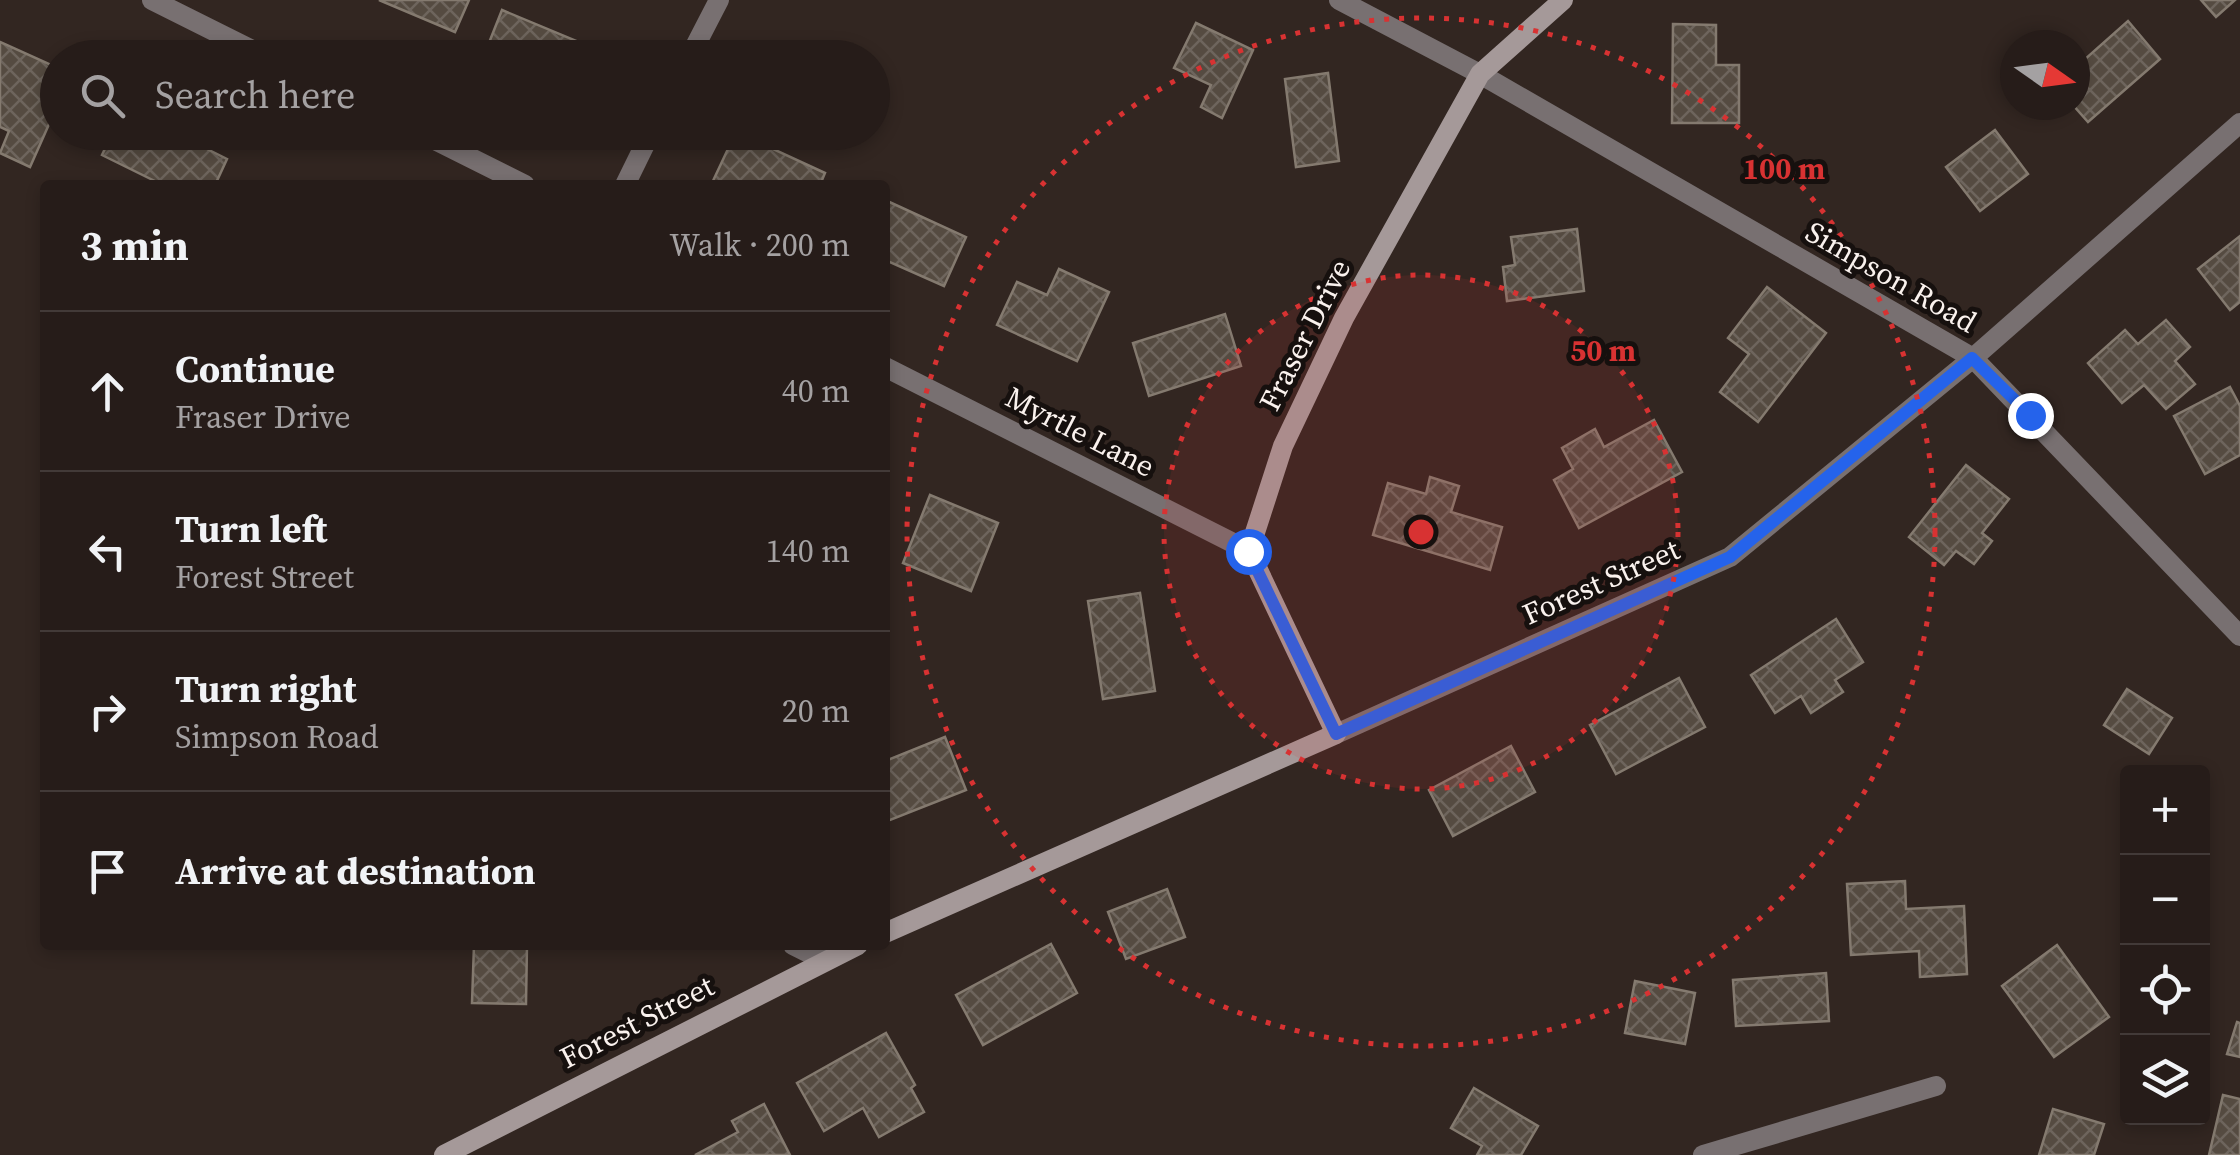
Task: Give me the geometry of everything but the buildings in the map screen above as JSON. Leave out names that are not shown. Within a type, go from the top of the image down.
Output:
[{"type":"street","points":[[152,0],[232,40]]},
{"type":"street","points":[[699,40],[719,0]]},
{"type":"street","name":"Simpson Road","points":[[1340,0],[1480,74],[1972,358],[2240,636]]},
{"type":"street","name":"Fraser Drive","points":[[1248,551],[1283,446],[1344,318],[1480,74],[1563,0]]},
{"type":"street","name":"Forest Street","points":[[890,931],[1730,557],[1972,358],[2240,123]]},
{"type":"street","points":[[455,150],[515,180]]},
{"type":"street","points":[[628,180],[643,150]]},
{"type":"street","name":"Myrtle Lane","points":[[890,370],[1248,551]]},
{"type":"street","points":[[1248,551],[1336,734]]},
{"type":"street","points":[[803,950],[824,960]]},
{"type":"street","name":"Forest Street","points":[[444,1155],[847,950]]},
{"type":"street","points":[[1703,1155],[1936,1086]]},
{"type":"route","points":[[1248,551],[1336,734],[1730,557],[1972,358],[2030,415]]}]
